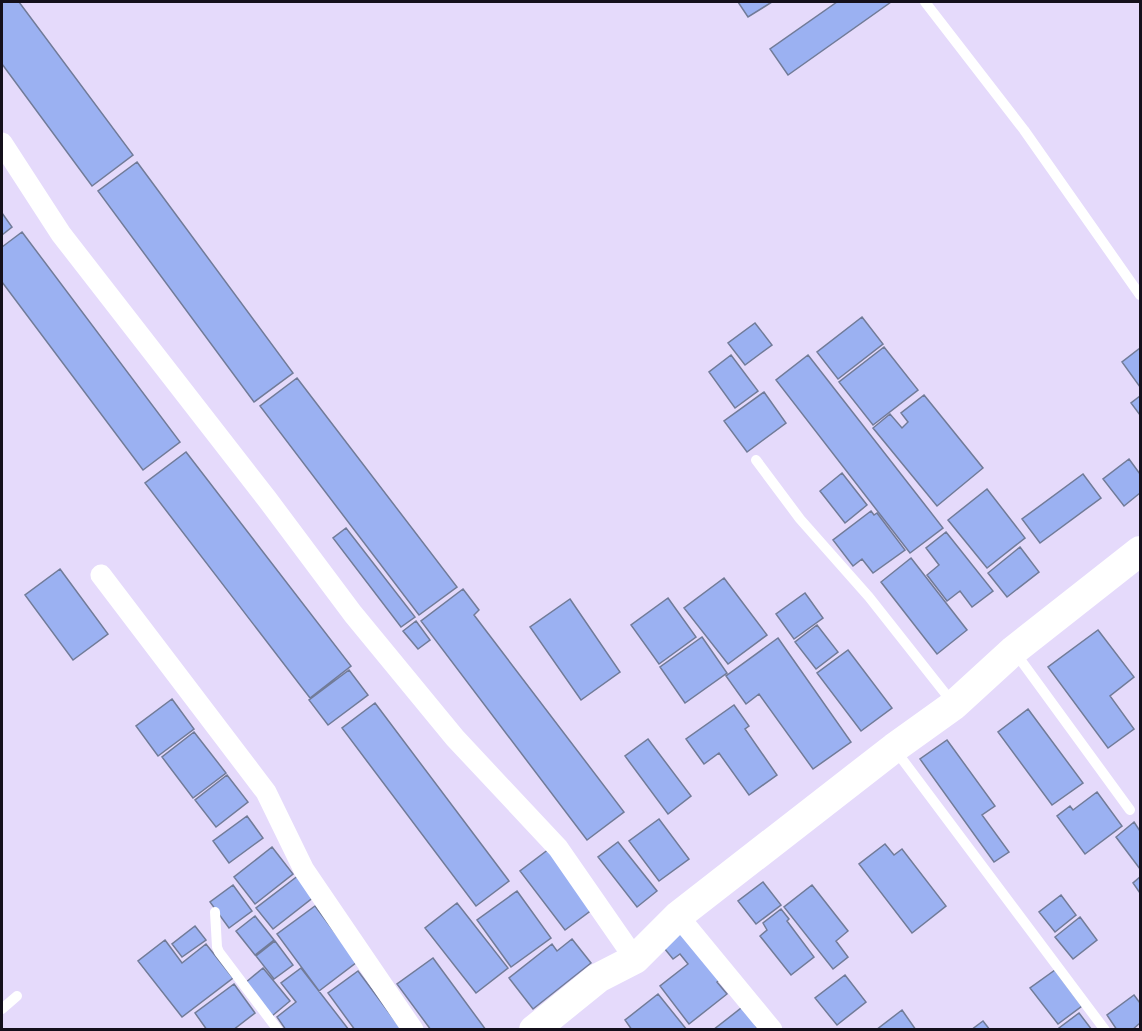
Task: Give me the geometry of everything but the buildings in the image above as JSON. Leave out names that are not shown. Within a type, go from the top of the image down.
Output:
[{"type":"street","points":[[2,143],[61,234],[260,489],[353,614],[455,738],[558,848],[635,959]]},
{"type":"street","points":[[534,1029],[598,978],[635,959],[678,916],[894,748],[954,705],[1014,651],[1140,551]]},
{"type":"street","points":[[101,575],[266,792],[304,870],[413,1029]]},
{"type":"street","points":[[678,916],[772,1029]]},
{"type":"lane","points":[[925,2],[1024,130],[1140,295]]},
{"type":"lane","points":[[756,460],[800,519],[868,597],[954,705]]},
{"type":"lane","points":[[1014,651],[1130,810]]},
{"type":"lane","points":[[894,748],[1105,1029]]},
{"type":"lane","points":[[215,912],[219,952],[278,1029]]},
{"type":"lane","points":[[2,1009],[17,996]]}]
